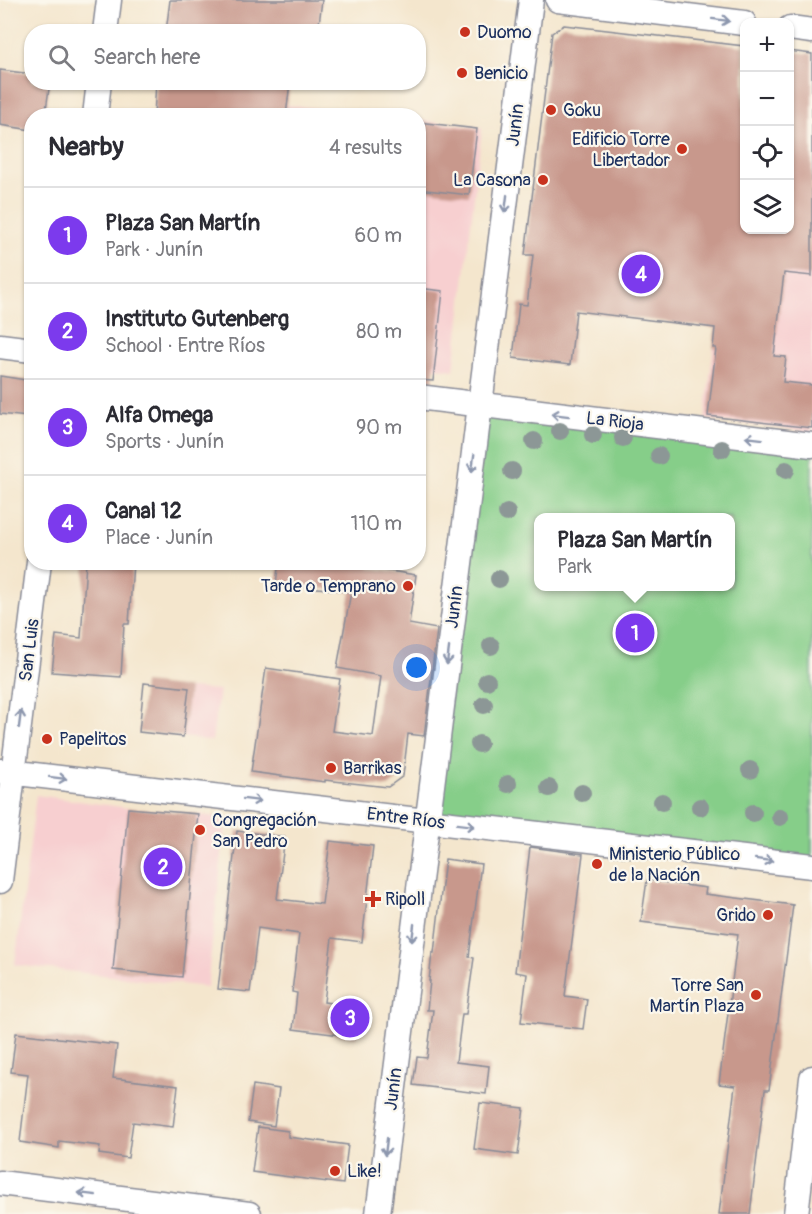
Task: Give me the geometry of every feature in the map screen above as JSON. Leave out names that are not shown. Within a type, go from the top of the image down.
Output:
[{"type":"street","points":[[106,24],[109,0]]},
{"type":"street","name":"Junín","points":[[378,1214],[531,0]]},
{"type":"street","points":[[558,0],[740,23]]},
{"type":"street","points":[[794,29],[812,31]]},
{"type":"street","points":[[96,108],[98,90]]},
{"type":"street","points":[[0,346],[24,349]]},
{"type":"street","name":"La Rioja","points":[[426,398],[812,445]]},
{"type":"street","name":"San Luis","points":[[0,881],[7,772],[38,570]]},
{"type":"street","name":"Entre Ríos","points":[[7,772],[812,866]]},
{"type":"street","points":[[796,1214],[812,1078]]},
{"type":"street","points":[[0,1183],[249,1214]]},
{"type":"shaded area","points":[[251,101],[314,108],[250,108]]},
{"type":"shaded area","points":[[426,121],[482,128],[454,370],[426,367]]},
{"type":"shaded area","points":[[733,183],[740,184],[740,234],[794,234],[794,223],[812,193],[812,432],[705,419]]},
{"type":"shaded area","points":[[189,688],[219,690],[212,741],[183,737]]},
{"type":"shaded area","points":[[36,795],[226,819],[207,987],[15,965]]},
{"type":"green space","points":[[487,410],[812,451],[812,861],[435,814]]},
{"type":"building","points":[[170,0],[322,0],[319,24],[167,24]]},
{"type":"building","points":[[564,25],[740,46],[740,234],[794,234],[794,52],[812,54],[812,276],[784,273],[774,356],[786,357],[783,382],[812,385],[812,428],[708,416],[716,348],[713,348],[715,328],[576,311],[570,365],[513,358],[519,304],[527,305],[533,255],[525,255],[552,33]]},
{"type":"building","points":[[0,70],[24,73],[24,90],[49,90],[46,108],[24,108],[24,129],[0,125]]},
{"type":"building","points":[[156,90],[289,90],[287,108],[154,108]]},
{"type":"building","points":[[426,123],[477,129],[469,195],[426,190]]},
{"type":"building","points":[[426,289],[443,291],[433,381],[426,381]]},
{"type":"building","points":[[0,376],[24,380],[24,417],[0,414]]},
{"type":"building","points":[[85,570],[132,570],[129,624],[124,624],[121,677],[52,672],[56,635],[81,638]]},
{"type":"building","points":[[278,570],[383,570],[416,575],[409,624],[437,629],[424,736],[408,734],[403,776],[388,787],[325,780],[325,782],[251,772],[266,668],[340,679],[332,731],[373,736],[381,676],[337,668],[351,592],[276,583]]},
{"type":"building","points":[[144,683],[189,688],[183,737],[139,732]]},
{"type":"building","points":[[128,808],[198,814],[182,977],[113,970]]},
{"type":"building","points":[[237,831],[285,837],[277,899],[322,904],[330,841],[373,846],[362,942],[332,938],[324,1002],[360,1007],[356,1037],[293,1029],[297,993],[292,992],[299,934],[258,928],[250,992],[218,989]]},
{"type":"building","points":[[530,847],[583,854],[565,996],[587,999],[583,1029],[521,1022],[527,974],[515,972]]},
{"type":"building","points":[[445,859],[481,864],[469,957],[474,958],[466,1014],[462,1014],[456,1062],[489,1066],[486,1094],[413,1085],[417,1057],[427,1058],[433,1010],[427,1010],[429,981]]},
{"type":"building","points":[[647,880],[706,888],[705,894],[793,905],[769,1090],[765,1090],[750,1214],[719,1214],[735,1086],[719,1084],[738,934],[641,922]]},
{"type":"building","points":[[16,1033],[117,1045],[113,1078],[178,1086],[173,1127],[133,1122],[128,1158],[99,1154],[100,1146],[59,1141],[59,1148],[20,1142],[28,1074],[11,1072]]},
{"type":"building","points":[[253,1085],[279,1089],[274,1126],[248,1122]]},
{"type":"building","points":[[480,1103],[524,1108],[518,1155],[474,1149]]},
{"type":"building","points":[[258,1127],[288,1131],[288,1137],[348,1145],[343,1184],[252,1172]]},
{"type":"place","name":"Duomo","points":[[465,32]]},
{"type":"place","name":"Benicio","points":[[462,73]]},
{"type":"place","name":"Goku","points":[[551,110]]},
{"type":"place","name":"Edificio Torre Libertador","points":[[682,149]]},
{"type":"place","name":"La Casona","points":[[543,180]]},
{"type":"place","name":"Canal 12","points":[[641,274]]},
{"type":"place","name":"Tarde o Temprano","points":[[408,586]]},
{"type":"place","name":"Plaza San Martín","points":[[635,633]]},
{"type":"place","name":"Papelitos","points":[[47,739]]},
{"type":"place","name":"Barrikas","points":[[331,768]]},
{"type":"place","name":"Congregación San Pedro","points":[[200,830]]},
{"type":"place","name":"Ministerio Público de la Nación","points":[[597,864]]},
{"type":"place","name":"Instituto Gutenberg","points":[[163,867]]},
{"type":"place","name":"Ripoll","points":[[373,899]]},
{"type":"place","name":"Grido","points":[[768,915]]},
{"type":"place","name":"Torre San Martín Plaza","points":[[756,995]]},
{"type":"place","name":"Alfa Omega","points":[[350,1018]]},
{"type":"place","name":"Like!","points":[[335,1171]]}]
